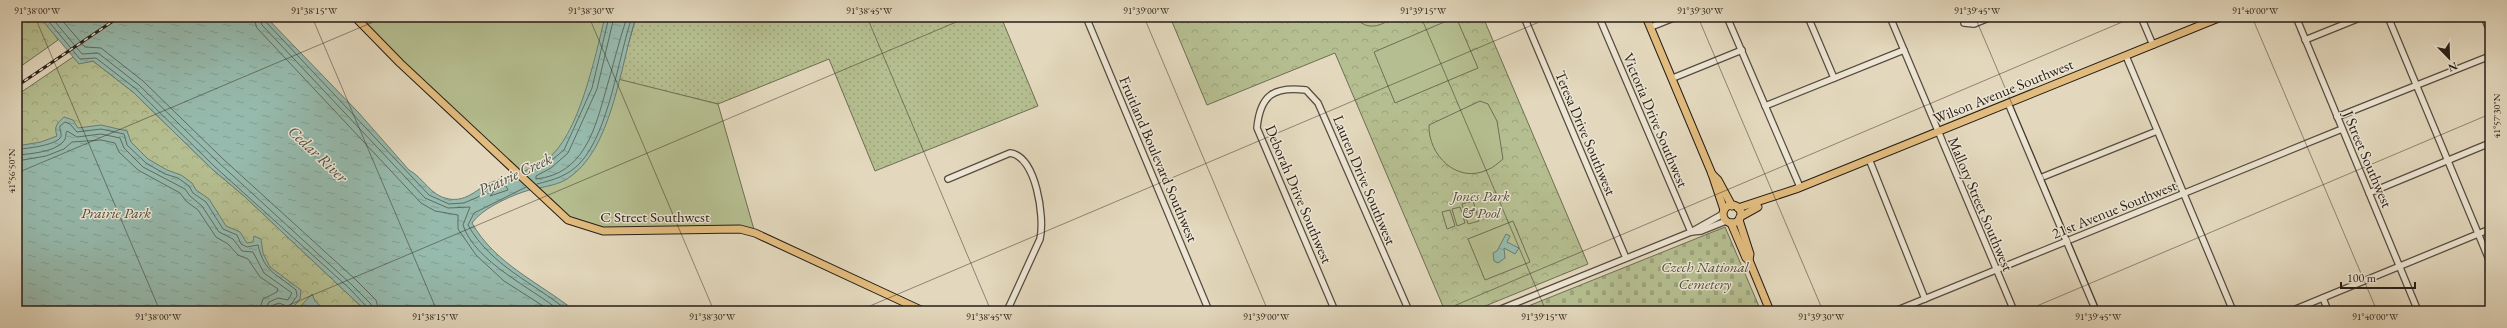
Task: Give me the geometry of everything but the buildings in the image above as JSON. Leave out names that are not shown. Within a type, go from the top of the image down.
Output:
[{"type":"main road","name":"C Street Southwest","points":[[355,17],[397,60],[510,168],[568,220],[603,231],[740,229],[755,233],[923,311]]},
{"type":"main road","points":[[1646,17],[1673,78],[1712,174],[1726,217],[1746,258],[1749,260],[1770,311]]},
{"type":"main road","name":"Wilson Avenue Southwest","points":[[1726,217],[1740,218],[1798,188],[2221,17]]},
{"type":"main road","points":[[1712,174],[1718,180],[1740,218],[1750,254],[1749,260]]},
{"type":"main road","name":"Wilson Avenue Southwest","points":[[1726,217],[1735,207],[1798,188]]},
{"type":"street","name":"Fruitland Boulevard Southwest","points":[[1086,17],[1209,311]]},
{"type":"street","name":"Teresa Drive Southwest","points":[[1524,17],[1626,258]]},
{"type":"street","name":"Victoria Drive Southwest","points":[[1599,17],[1691,232]]},
{"type":"street","points":[[1651,27],[1676,17]]},
{"type":"street","points":[[1727,17],[1798,188]]},
{"type":"street","points":[[1808,17],[1834,78]]},
{"type":"street","name":"Mallory Street Southwest","points":[[1890,17],[1937,132],[2014,311]]},
{"type":"street","points":[[1964,24],[1974,24],[1991,17]]},
{"type":"street","points":[[2141,17],[2153,45]]},
{"type":"street","name":"J Street Southwest","points":[[2296,17],[2418,311]]},
{"type":"street","points":[[2305,40],[2362,17]]},
{"type":"street","points":[[2388,17],[2490,262]]},
{"type":"street","points":[[2484,17],[2490,31]]},
{"type":"street","points":[[1673,78],[1742,50]]},
{"type":"street","points":[[1765,106],[1904,50]]},
{"type":"street","points":[[2126,56],[2233,311]]},
{"type":"street","points":[[2338,117],[2490,56]]},
{"type":"street","name":"Lauren Drive Southwest","points":[[1277,92],[1290,88],[1306,90],[1318,103],[1409,311]]},
{"type":"street","name":"Deborah Drive Southwest","points":[[1277,92],[1263,102],[1258,114],[1256,128],[1336,311]]},
{"type":"street","points":[[2008,103],[2096,311]]},
{"type":"street","name":"21st Avenue Southwest","points":[[1895,311],[2342,129]]},
{"type":"street","points":[[2040,178],[2157,131]]},
{"type":"street","points":[[2369,193],[2490,143]]},
{"type":"street","points":[[948,179],[1010,153],[1017,154],[1023,159],[1039,197],[1043,227],[1040,239],[1007,311]]},
{"type":"street","points":[[1869,159],[1925,299]]},
{"type":"street","points":[[1496,311],[1726,217]]},
{"type":"street","points":[[2291,311],[2490,229]]},
{"type":"street","points":[[2323,298],[2328,311]]},
{"type":"green space","points":[[17,17],[31,18],[42,21],[50,28],[58,40],[17,69]]},
{"type":"green space","points":[[355,17],[636,17],[618,79],[718,104],[755,233],[740,229],[603,231],[568,220]]},
{"type":"green space","points":[[636,17],[1001,17],[1038,106],[875,171],[829,59],[718,104],[618,80]]},
{"type":"green space","name":"Jones Park & Pool","points":[[1170,17],[1483,17],[1588,264],[1473,311],[1445,311],[1335,53],[1207,105]]},
{"type":"green space","points":[[1356,17],[1393,17],[1379,25],[1369,26],[1364,25]]},
{"type":"green space","points":[[1456,17],[1478,68],[1395,103],[1374,52]]},
{"type":"green space","name":"Prairie Park","points":[[73,57],[79,63],[93,61],[133,92],[212,169],[244,196],[366,311],[17,311],[17,95]]},
{"type":"green space","points":[[1480,101],[1488,104],[1497,121],[1503,159],[1487,170],[1476,173],[1465,173],[1455,170],[1446,164],[1439,156],[1433,147],[1429,125]]},
{"type":"green space","points":[[1473,201],[1479,221],[1468,224],[1462,204]]},
{"type":"green space","points":[[1460,207],[1465,223],[1457,226],[1452,209]]},
{"type":"green space","points":[[1450,210],[1455,226],[1447,229],[1442,212]]},
{"type":"green space","points":[[1513,221],[1530,262],[1485,280],[1468,239]]},
{"type":"green space","name":"Czech National Cemetery","points":[[1725,227],[1761,311],[1516,311]]},
{"type":"water","points":[[36,17],[266,17],[358,112],[409,170],[419,177],[432,191],[442,197],[456,199],[467,197],[492,182],[534,167],[546,160],[558,149],[577,115],[591,73],[605,17],[636,17],[612,106],[595,149],[582,166],[562,182],[509,197],[482,213],[472,223],[493,250],[505,261],[575,311],[366,311],[244,196],[212,169],[133,92],[93,61],[79,64],[42,20]]},
{"type":"water","name":"Prairie Park","points":[[64,117],[73,120],[78,128],[101,125],[127,131],[131,142],[148,159],[167,170],[181,175],[192,183],[196,190],[209,199],[226,226],[240,232],[247,243],[253,242],[254,236],[261,239],[263,253],[270,267],[301,290],[300,299],[291,310],[283,311],[280,307],[269,311],[17,311],[17,146],[41,142],[57,136],[56,126]]},
{"type":"water","points":[[1506,234],[1510,236],[1507,242],[1519,248],[1515,254],[1504,248],[1505,258],[1498,263],[1494,261],[1493,253],[1497,251]]},
{"type":"water","points":[[312,294],[315,301],[326,311],[296,311]]},
{"type":"railway","points":[[17,86],[119,17]]},
{"type":"water label","name":"Cedar River","points":[[318,154]]},
{"type":"water label","name":"Prairie Creek","points":[[515,174]]}]
